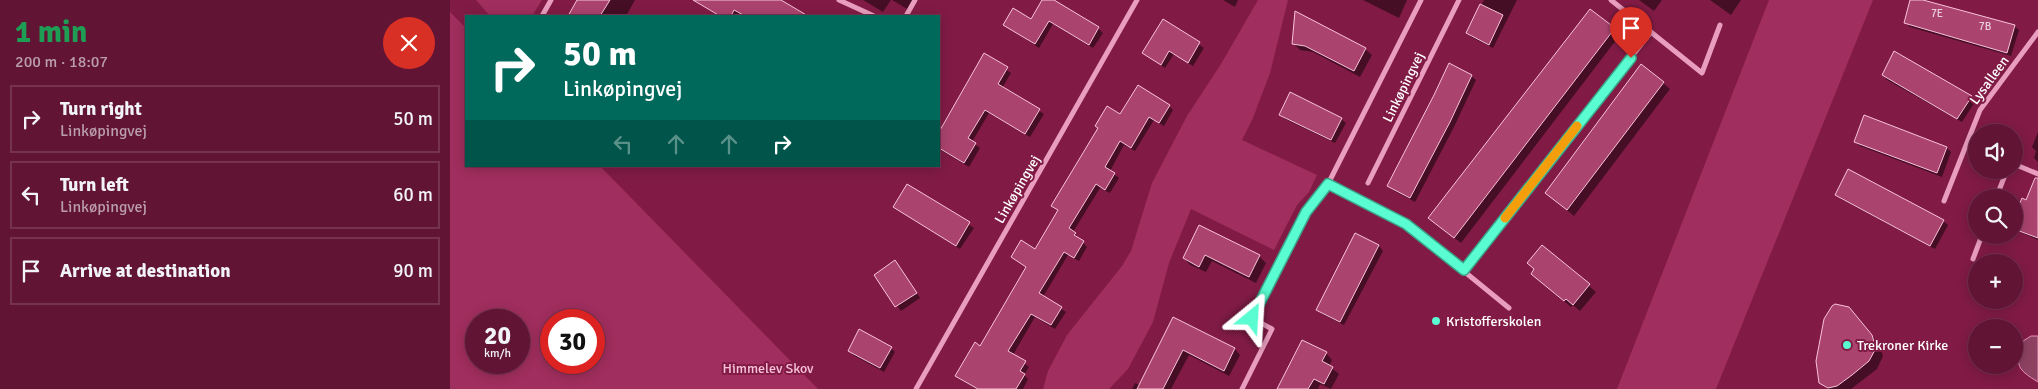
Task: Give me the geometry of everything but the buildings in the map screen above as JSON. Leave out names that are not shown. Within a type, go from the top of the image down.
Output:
[{"type":"street","points":[[543,15],[551,0]]},
{"type":"street","points":[[839,0],[872,15]]},
{"type":"street","points":[[907,15],[915,0]]},
{"type":"street","name":"Linkøpingvej","points":[[916,389],[1137,0]]},
{"type":"street","name":"Linkøpingvej","points":[[1242,389],[1272,329],[1252,318],[1306,212],[1328,184],[1421,0]]},
{"type":"street","name":"Linkøpingvej","points":[[1368,183],[1459,0]]},
{"type":"street","points":[[1611,0],[1702,73],[1720,26]]},
{"type":"street","points":[[1464,270],[1651,32]]},
{"type":"street","name":"Lysalleen","points":[[1944,201],[1980,110],[2038,32]]},
{"type":"street","points":[[2023,168],[2038,174]]},
{"type":"street","points":[[1328,184],[1406,224],[1509,308]]},
{"type":"green space","points":[[476,0],[542,0],[533,15],[489,15]]},
{"type":"green space","points":[[1258,0],[1288,0],[1270,73],[1253,118],[1242,140],[1317,175],[1309,192],[1297,205],[1274,250],[1191,209],[1169,263],[1153,322],[1128,369],[1109,389],[1043,389],[1048,371],[1067,335],[1122,266],[1131,251],[1152,183],[1187,116],[1221,64]]},
{"type":"green space","points":[[1769,0],[1873,0],[1716,389],[1617,389]]},
{"type":"green space","name":"Himmelev Skov","points":[[450,12],[465,27],[465,167],[601,167],[818,389],[450,389]]},
{"type":"shaded area","points":[[2031,336],[2038,336],[2038,382],[2023,371],[2023,341]]},
{"type":"slow traffic","points":[[1505,218],[1577,126]]},
{"type":"place","name":"Kristofferskolen","points":[[1436,321]]},
{"type":"place","name":"Trekroner Kirke","points":[[1847,345]]},
{"type":"route","points":[[1252,318],[1306,212],[1328,184],[1406,224],[1464,270],[1631,58]]}]
